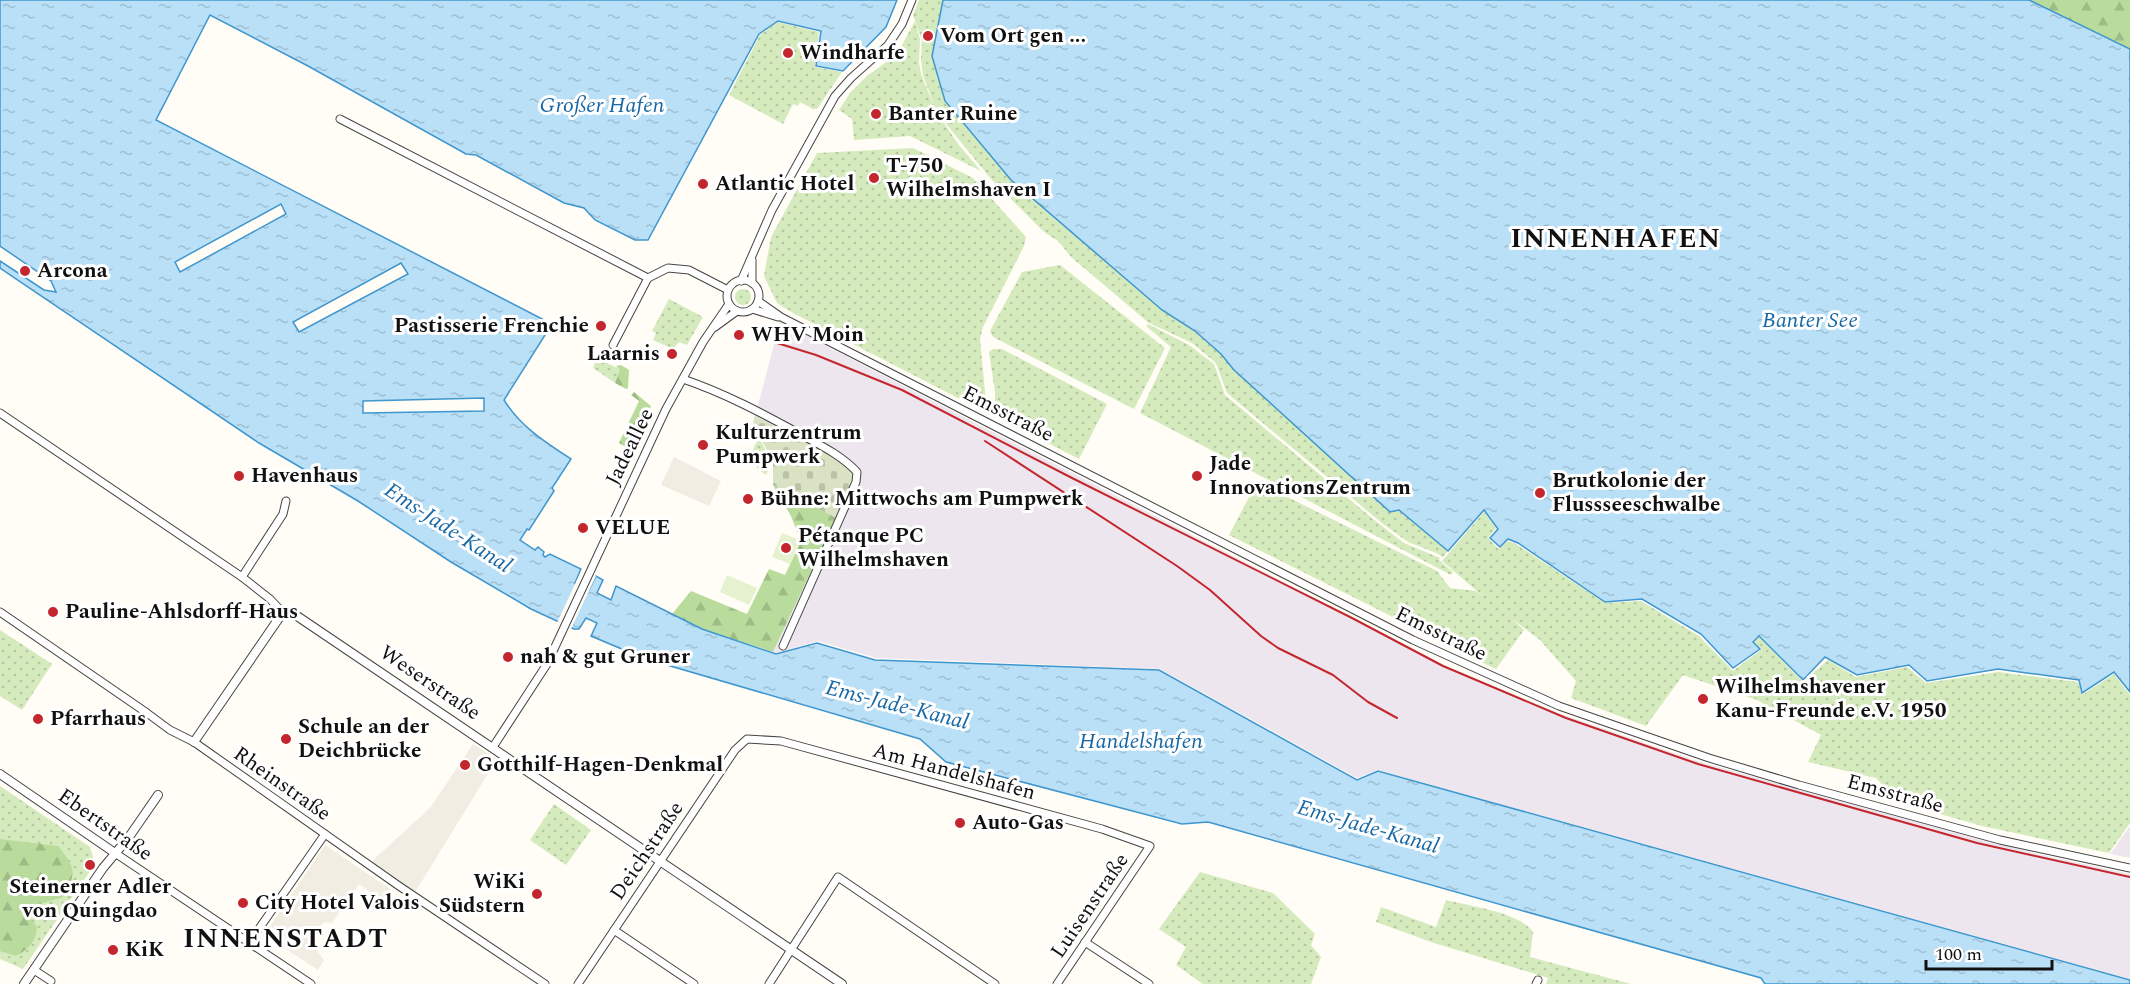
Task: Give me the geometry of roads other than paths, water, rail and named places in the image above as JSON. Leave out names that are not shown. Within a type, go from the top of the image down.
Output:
[{"type":"street","points":[[741,281],[772,210],[835,96],[851,78],[888,45],[902,24],[912,0]]},
{"type":"street","points":[[340,119],[648,278]]},
{"type":"street","points":[[752,258],[752,283],[758,291],[758,301],[752,309],[744,312],[736,310],[729,304],[728,290],[733,284],[741,281],[752,283]]},
{"type":"street","points":[[613,345],[648,278],[668,268],[689,270],[728,290]]},
{"type":"street","name":"Emsstraße","points":[[758,301],[781,317],[1422,644],[1559,706],[1709,758],[1799,785],[2000,840],[2130,868]]},
{"type":"street","name":"Jadeallee","points":[[493,747],[547,664],[646,448],[703,342],[729,304]]},
{"type":"street","name":"Emsstraße","points":[[752,309],[781,317]]},
{"type":"street","name":"Jadeallee","points":[[714,328],[736,310]]},
{"type":"street","points":[[683,379],[730,398],[768,417],[846,459],[857,472],[856,482],[783,646]]},
{"type":"street","name":"Weserstraße","points":[[0,412],[242,578],[270,599],[284,614],[290,613],[304,619],[842,984]]},
{"type":"street","points":[[242,578],[283,513],[286,501]]},
{"type":"street","name":"Rheinstraße","points":[[0,612],[170,730],[194,742],[324,834],[545,984]]},
{"type":"street","points":[[194,742],[284,614]]},
{"type":"street","name":"Am Handelshafen","points":[[747,739],[781,741],[1102,829],[1150,846]]},
{"type":"street","name":"Deichstraße","points":[[578,984],[735,750],[747,739]]},
{"type":"street","name":"Ebertstraße","points":[[0,774],[310,984]]},
{"type":"street","points":[[24,984],[103,868],[158,795]]},
{"type":"street","points":[[249,943],[324,834]]},
{"type":"street","name":"Luisenstraße","points":[[1057,984],[1150,846]]},
{"type":"street","points":[[769,984],[838,877],[995,984]]},
{"type":"street","points":[[614,930],[694,984]]},
{"type":"street","points":[[1085,942],[1149,984]]},
{"type":"street","points":[[34,970],[51,981]]},
{"type":"water","name":"Großer Hafen","points":[[0,0],[897,0],[886,27],[843,71],[816,66],[821,31],[778,21],[759,34],[648,240],[635,240],[595,220],[584,208],[564,203],[476,155],[466,154],[308,66],[210,15],[156,120],[552,324],[504,400],[526,426],[571,459],[552,488],[554,491],[520,540],[535,550],[538,547],[544,552],[545,557],[550,554],[581,569],[575,583],[589,590],[596,576],[603,580],[597,593],[611,600],[616,586],[702,629],[776,654],[817,643],[875,660],[1159,670],[1357,780],[1378,771],[2130,980],[2130,984],[1765,984],[1761,978],[1208,822],[1182,824],[946,762],[920,739],[643,658],[591,636],[597,623],[586,618],[579,629],[574,629],[531,609],[451,562],[358,501],[259,443],[0,268],[0,261],[44,290],[56,292],[51,281],[0,246]],"holes":[[[281,204],[286,214],[180,272],[175,262]],[[401,263],[408,274],[299,332],[293,322]],[[484,398],[484,411],[363,413],[363,401]]]},
{"type":"water","name":"Banter See","points":[[943,0],[2029,0],[2130,49],[2130,692],[2114,672],[2082,693],[2079,680],[1998,669],[1927,681],[1909,665],[1857,675],[1825,657],[1803,680],[1759,636],[1753,642],[1760,649],[1733,668],[1701,634],[1642,599],[1605,602],[1518,543],[1508,539],[1500,547],[1490,538],[1498,529],[1484,510],[1448,551],[1399,510],[1390,512],[1234,370],[1221,354],[1195,331],[1162,310],[1011,180],[945,101],[932,56]]},
{"type":"railway","points":[[777,343],[816,355],[902,390],[1443,666],[1566,718],[1698,764],[1977,843],[2130,877]]},
{"type":"railway","points":[[985,441],[1177,566],[1210,590],[1261,636],[1278,648],[1333,675],[1368,702],[1397,718]]},
{"type":"place","name":"Vom Ort gen ...","points":[[928,36]]},
{"type":"place","name":"Windharfe","points":[[788,53]]},
{"type":"place","name":"Banter Ruine","points":[[876,114]]},
{"type":"place","name":"T-750 Wilhelmshaven I","points":[[874,178]]},
{"type":"place","name":"Atlantic Hotel","points":[[703,184]]},
{"type":"place","name":"Arcona","points":[[25,271]]},
{"type":"place","name":"Pastisserie Frenchie","points":[[601,326]]},
{"type":"place","name":"WHV Moin","points":[[739,335]]},
{"type":"place","name":"Laarnis","points":[[672,354]]},
{"type":"place","name":"Kulturzentrum Pumpwerk","points":[[703,445]]},
{"type":"place","name":"Havenhaus","points":[[239,476]]},
{"type":"place","name":"Jade InnovationsZentrum","points":[[1197,476]]},
{"type":"place","name":"Brutkolonie der Flussseeschwalbe","points":[[1540,493]]},
{"type":"place","name":"Bühne: Mittwochs am Pumpwerk","points":[[748,499]]},
{"type":"place","name":"VELUE","points":[[583,528]]},
{"type":"place","name":"Pétanque PC Wilhelmshaven","points":[[786,548]]},
{"type":"place","name":"Pauline-Ahlsdorff-Haus","points":[[53,612]]},
{"type":"place","name":"nah & gut Gruner","points":[[508,657]]},
{"type":"place","name":"Wilhelmshavener Kanu-Freunde e.V. 1950","points":[[1703,699]]},
{"type":"place","name":"Pfarrhaus","points":[[38,719]]},
{"type":"place","name":"Schule an der Deichbrücke","points":[[286,739]]},
{"type":"place","name":"Gotthilf-Hagen-Denkmal","points":[[465,765]]},
{"type":"place","name":"Auto-Gas","points":[[960,823]]},
{"type":"place","name":"Steinerner Adler von Quingdao","points":[[90,865]]},
{"type":"place","name":"WiKi Südstern","points":[[537,894]]},
{"type":"place","name":"City Hotel Valois","points":[[243,903]]},
{"type":"place","name":"KiK","points":[[113,950]]},
{"type":"district","name":"INNENHAFEN","points":[[1616,239]]},
{"type":"district","name":"INNENSTADT","points":[[286,939]]},
{"type":"water label","name":"Ems-Jade-Kanal","points":[[448,528]]},
{"type":"water label","name":"Ems-Jade-Kanal","points":[[897,705]]},
{"type":"water label","name":"Handelshafen","points":[[1141,741]]},
{"type":"water label","name":"Ems-Jade-Kanal","points":[[1368,827]]}]
